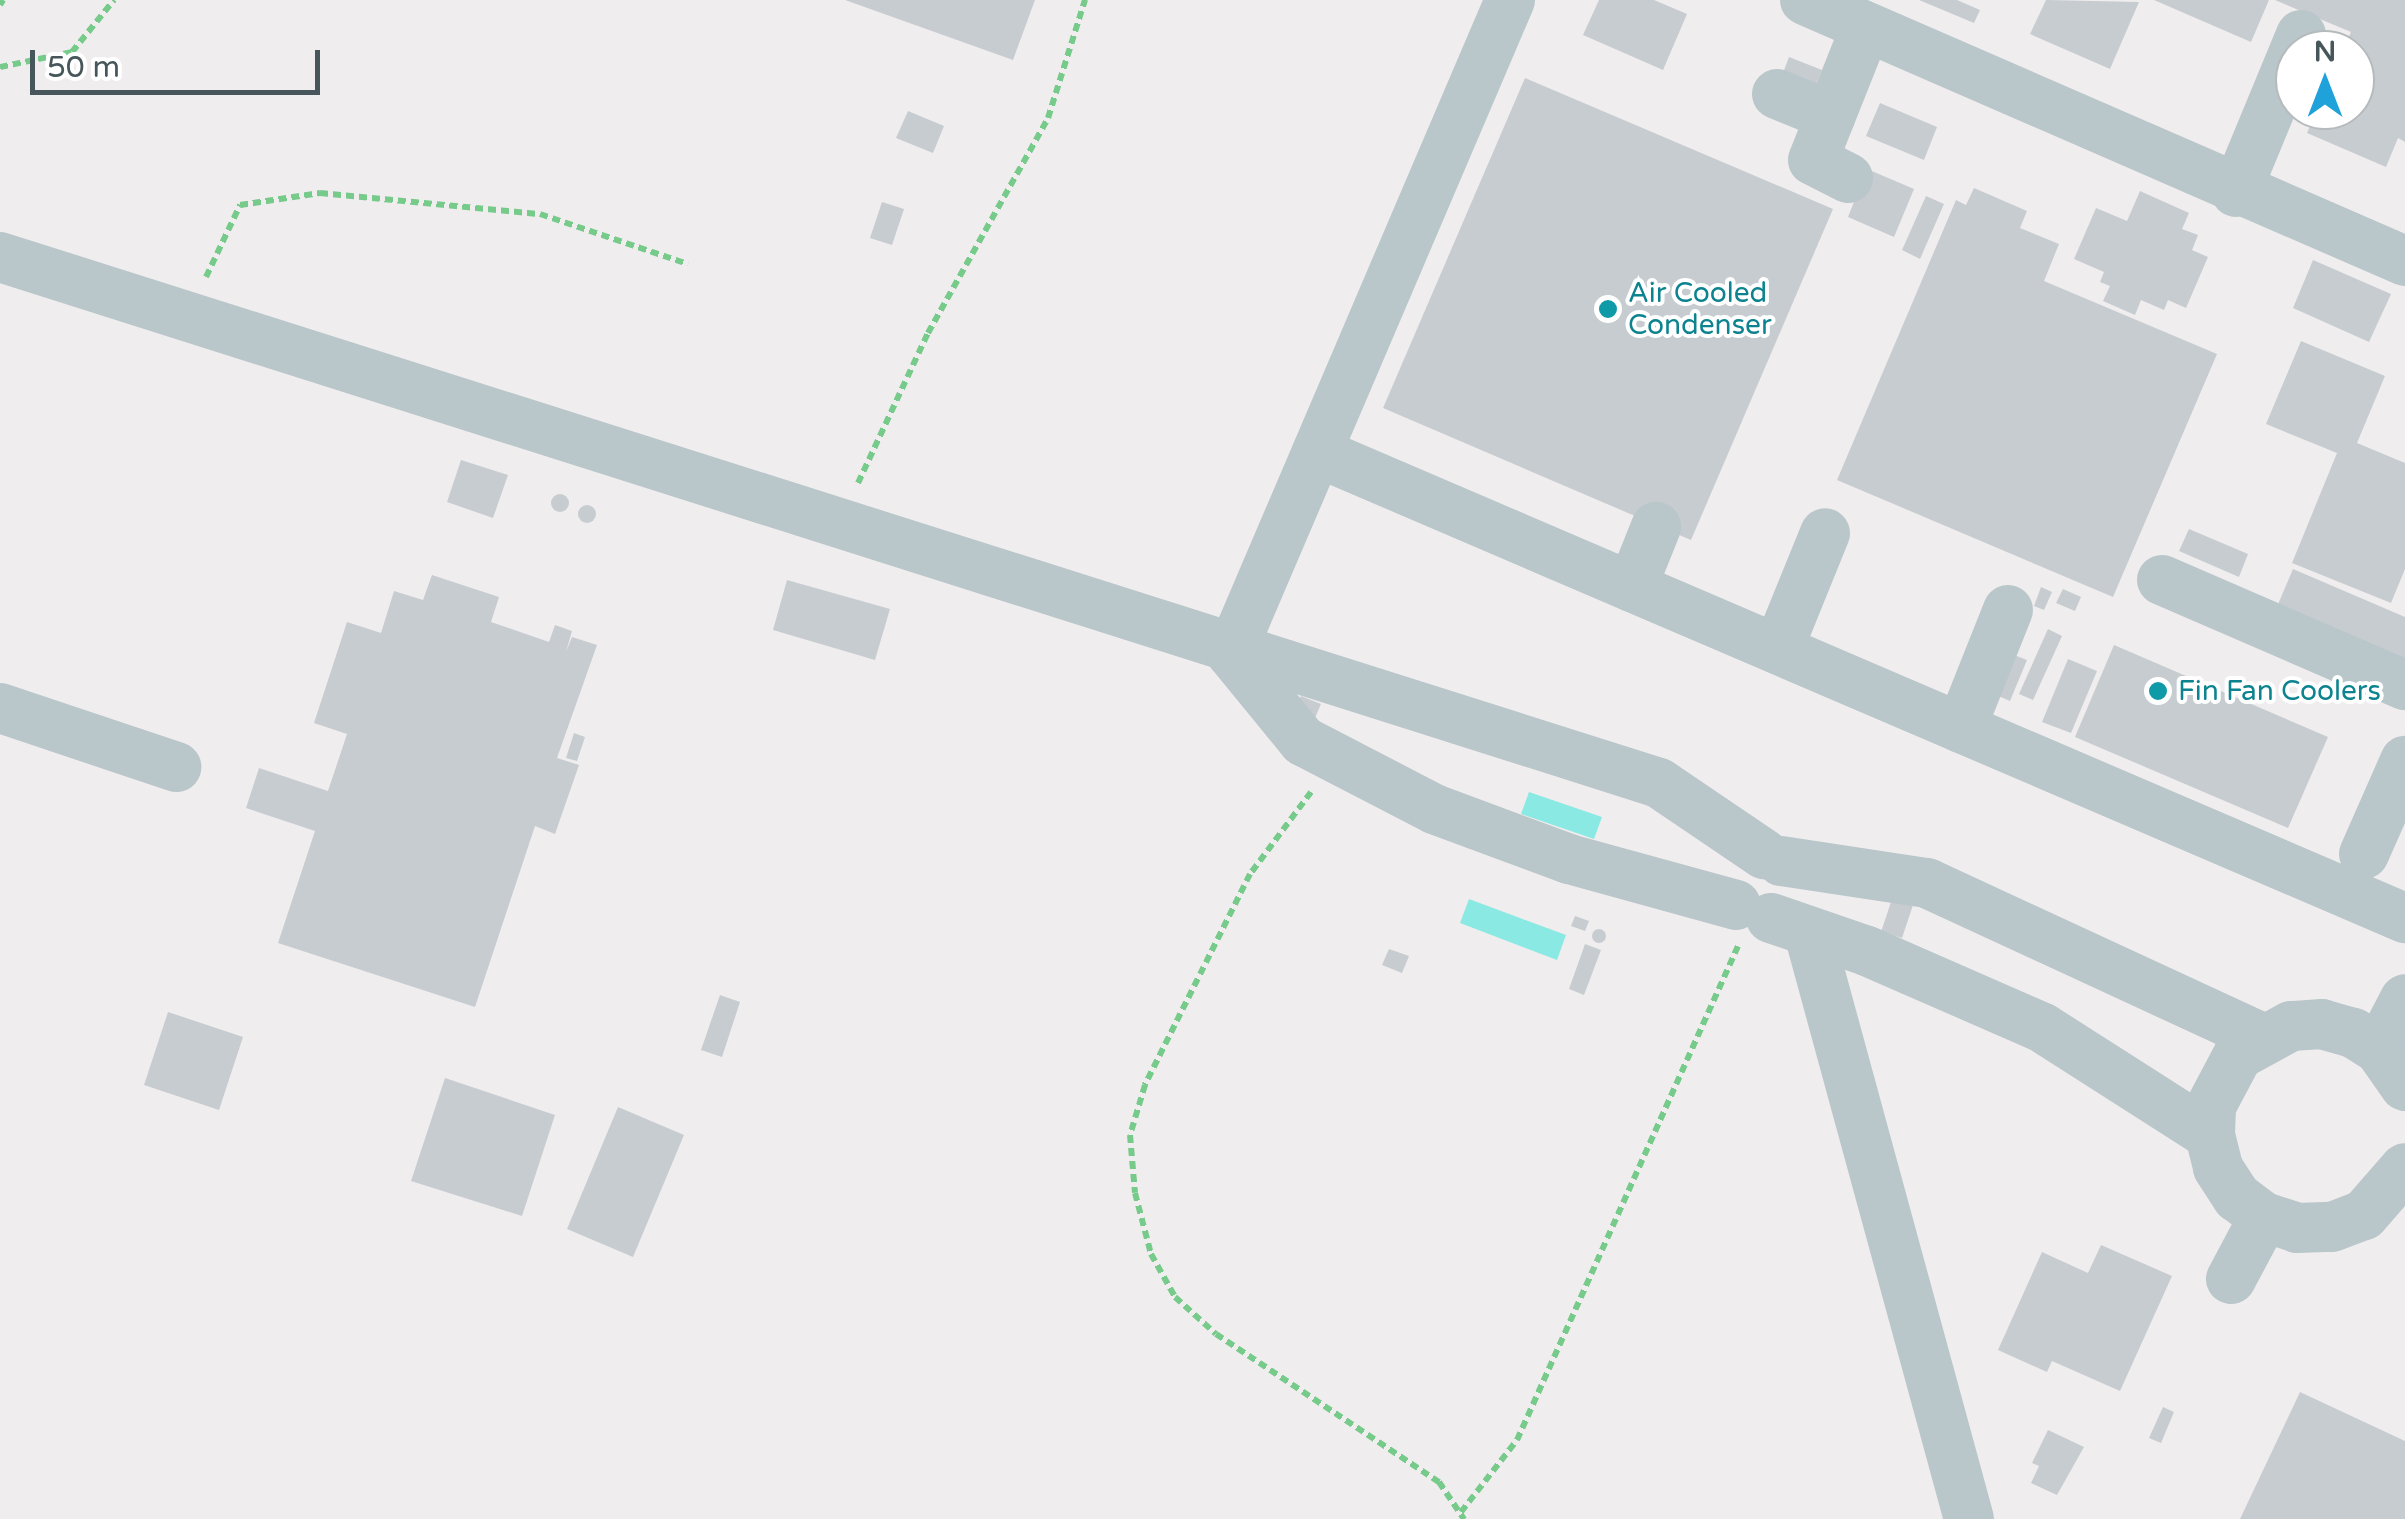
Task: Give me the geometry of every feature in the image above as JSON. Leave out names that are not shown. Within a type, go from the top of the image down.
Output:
[{"type":"lane","points":[[1232,653],[1510,0]]},
{"type":"lane","points":[[1805,0],[2236,192],[2405,261]]},
{"type":"lane","points":[[1848,178],[1813,160],[1846,113],[1866,27]]},
{"type":"lane","points":[[1777,94],[1846,113]]},
{"type":"lane","points":[[2236,192],[2275,98]]},
{"type":"lane","points":[[0,257],[1232,653],[1329,675],[1659,783],[1773,858]]},
{"type":"lane","points":[[1317,452],[2405,918]]},
{"type":"lane","points":[[1632,587],[1656,527]]},
{"type":"lane","points":[[1778,649],[1826,533]]},
{"type":"lane","points":[[2162,580],[2405,685]]},
{"type":"lane","points":[[1962,728],[2008,610]]},
{"type":"lane","points":[[1232,653],[1303,741],[1434,809],[1518,840],[1867,950],[2043,1028],[2210,1135]]},
{"type":"lane","points":[[0,708],[176,767]]},
{"type":"lane","points":[[2364,854],[2405,761]]},
{"type":"lane","points":[[1969,1519],[1767,918],[1730,886],[1737,867],[1773,858],[1928,883],[2261,1037]]},
{"type":"lane","points":[[2400,1187],[2364,1215],[2332,1227],[2297,1228],[2264,1217],[2237,1197],[2218,1168],[2210,1135],[2221,1078],[2261,1037],[2322,1024],[2392,1068],[2405,999]]},
{"type":"lane","points":[[2231,1279],[2264,1217]]},
{"type":"path","points":[[0,67],[72,52],[114,0]]},
{"type":"path","points":[[839,526],[928,333],[1048,118],[1085,0]]},
{"type":"path","points":[[187,319],[240,205],[320,193],[540,214],[688,264]]},
{"type":"path","points":[[1336,759],[1250,874],[1144,1085],[1130,1135],[1134,1194],[1152,1254],[1175,1297],[1216,1334],[1440,1482],[1462,1516],[1518,1440],[1680,1064],[1767,918]]},
{"type":"water","points":[[1529,792],[1602,817],[1594,839],[1521,814]]},
{"type":"water","points":[[1469,899],[1566,935],[1557,960],[1460,923]]},
{"type":"building","points":[[845,0],[1035,0],[1013,60]]},
{"type":"building","points":[[1599,0],[1654,0],[1687,14],[1663,70],[1583,35]]},
{"type":"building","points":[[1919,0],[1957,0],[1980,10],[1974,23]]},
{"type":"building","points":[[2046,0],[2139,2],[2110,69],[2030,34]]},
{"type":"building","points":[[2154,0],[2269,0],[2251,42]]},
{"type":"building","points":[[2275,0],[2405,0],[2405,142],[2398,138],[2386,167],[2307,133],[2375,130],[2375,30],[2346,30]]},
{"type":"building","points":[[1789,57],[1822,70],[1815,87],[1783,73]]},
{"type":"building","name":"Air Cooled Condenser","points":[[1525,78],[1833,209],[1691,540],[1383,408]]},
{"type":"building","points":[[1880,103],[1937,127],[1924,160],[1866,136]]},
{"type":"building","points":[[908,111],[944,126],[933,153],[896,138]]},
{"type":"building","points":[[1867,169],[1914,189],[1894,237],[1848,217]]},
{"type":"building","points":[[1974,188],[2027,211],[2020,228],[2059,244],[2044,281],[2217,354],[2113,597],[1837,480],[1956,200],[1966,205]]},
{"type":"building","points":[[2140,191],[2189,213],[2182,229],[2198,235],[2192,250],[2208,257],[2186,308],[2168,300],[2164,310],[2141,300],[2135,315],[2103,301],[2110,286],[2100,282],[2104,272],[2074,259],[2096,208],[2127,221]]},
{"type":"building","points":[[1926,196],[1944,204],[1920,259],[1902,250]]},
{"type":"building","points":[[882,202],[904,209],[892,245],[870,238]]},
{"type":"building","points":[[2313,260],[2391,294],[2369,342],[2293,308]]},
{"type":"building","points":[[2301,341],[2385,376],[2357,443],[2405,463],[2405,569],[2391,603],[2292,563],[2337,453],[2266,424]]},
{"type":"building","points":[[461,460],[508,475],[493,518],[447,502]]},
{"type":"building","points":[[560,494],[569,503],[560,512],[551,503]]},
{"type":"building","points":[[587,505],[596,514],[587,523],[578,514]]},
{"type":"building","points":[[2189,529],[2248,554],[2239,577],[2179,551]]},
{"type":"building","points":[[2293,569],[2405,617],[2405,664],[2276,609]]},
{"type":"building","points":[[432,575],[499,597],[491,622],[549,642],[555,625],[572,631],[566,652],[572,637],[597,645],[557,758],[579,765],[555,834],[535,826],[475,1007],[278,943],[315,831],[246,808],[259,768],[328,791],[347,734],[314,723],[347,622],[381,633],[394,591],[423,600]]},
{"type":"building","points":[[787,580],[890,609],[875,660],[773,630]]},
{"type":"building","points":[[2041,587],[2052,592],[2044,610],[2034,606]]},
{"type":"building","points":[[2063,589],[2081,597],[2075,611],[2056,603]]},
{"type":"building","points":[[2048,629],[2062,636],[2033,700],[2019,694]]},
{"type":"building","name":"Fin Fan Coolers","points":[[2114,645],[2328,737],[2288,828],[2075,737]]},
{"type":"building","points":[[2004,651],[2027,660],[2010,701],[1987,691]]},
{"type":"building","points":[[2068,659],[2097,671],[2071,733],[2042,722]]},
{"type":"building","points":[[1301,696],[1321,704],[1312,725],[1292,717]]},
{"type":"building","points":[[574,733],[585,737],[577,761],[566,758]]},
{"type":"building","points":[[1894,893],[1915,899],[1902,938],[1881,932]]},
{"type":"building","points":[[1575,916],[1589,921],[1585,931],[1571,926]]},
{"type":"building","points":[[1599,929],[1606,936],[1599,943],[1592,936]]},
{"type":"building","points":[[1585,944],[1601,950],[1584,995],[1569,989]]},
{"type":"building","points":[[1389,949],[1409,956],[1402,973],[1382,965]]},
{"type":"building","points":[[720,995],[740,1002],[722,1057],[701,1050]]},
{"type":"building","points":[[168,1012],[243,1037],[219,1110],[144,1085]]},
{"type":"building","points":[[445,1078],[555,1115],[522,1216],[411,1181]]},
{"type":"building","points":[[618,1107],[684,1135],[633,1257],[567,1229]]},
{"type":"building","points":[[2101,1245],[2172,1276],[2120,1391],[2052,1361],[2047,1372],[1998,1350],[2042,1252],[2088,1273]]},
{"type":"building","points":[[2300,1392],[2405,1441],[2405,1519],[2240,1519]]},
{"type":"building","points":[[2163,1407],[2174,1412],[2161,1443],[2149,1438]]},
{"type":"building","points":[[2048,1430],[2084,1447],[2057,1495],[2031,1483],[2039,1466],[2032,1463]]},
{"type":"place","name":"Air Cooled Condenser","points":[[1608,309]]},
{"type":"place","name":"Fin Fan Coolers","points":[[2158,691]]}]
